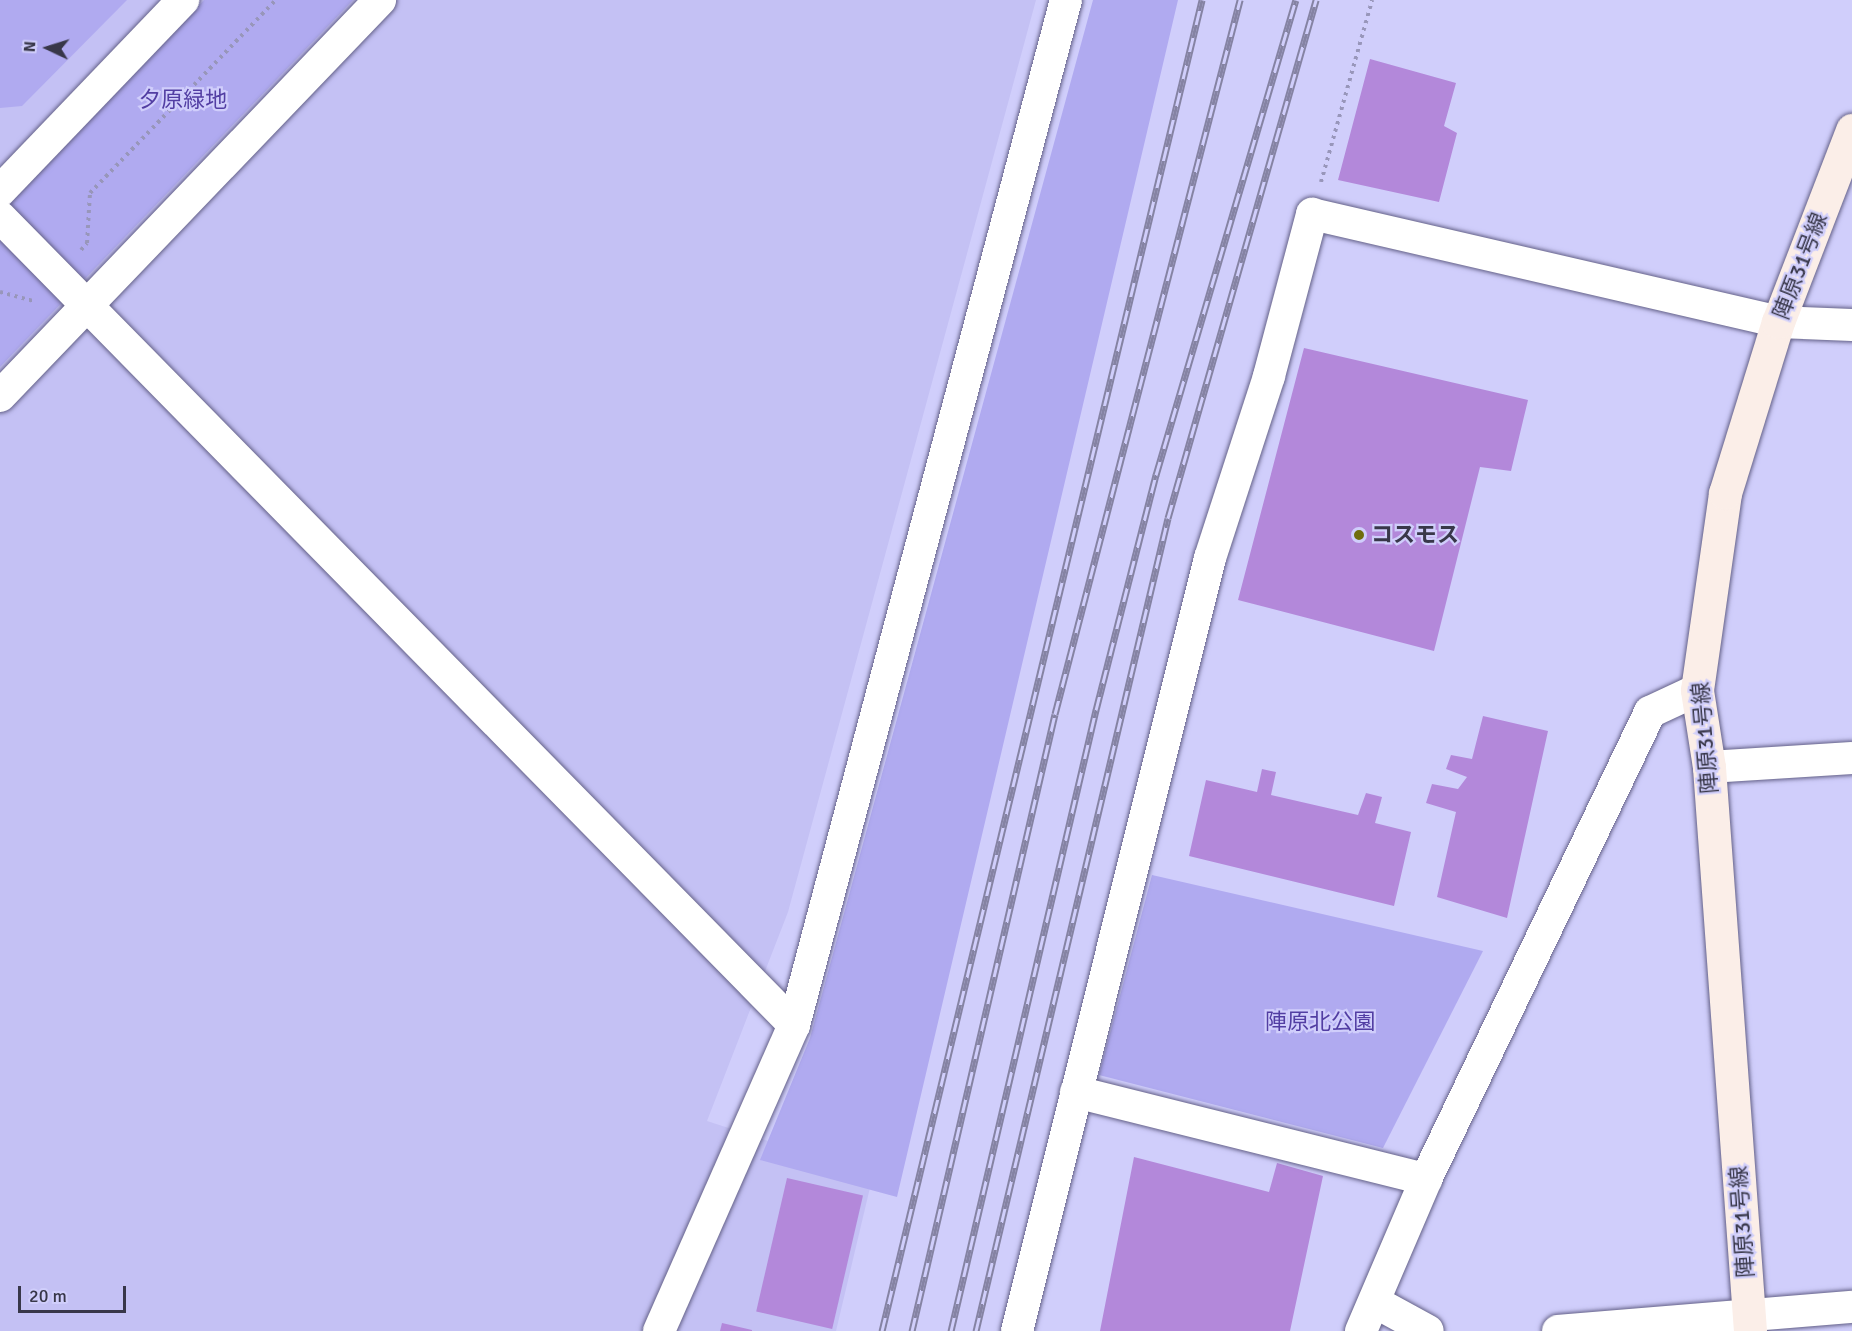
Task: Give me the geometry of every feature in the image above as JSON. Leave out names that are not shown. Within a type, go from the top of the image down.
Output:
[{"type":"street","points":[[0,191],[183,0]]},
{"type":"street","points":[[0,396],[380,0]]},
{"type":"street","points":[[659,1331],[794,1025],[1066,0]]},
{"type":"street","name":"陣原31号線","points":[[1750,1323],[1709,767],[1697,690],[1725,493],[1778,322],[1852,130]]},
{"type":"street","points":[[1017,1331],[1209,558],[1269,376],[1312,214],[1778,322],[1852,325]]},
{"type":"street","points":[[0,217],[794,1025]]},
{"type":"street","points":[[1361,1331],[1376,1302],[1426,1179],[1650,712],[1697,690]]},
{"type":"street","points":[[1709,767],[1852,758]]},
{"type":"street","points":[[1076,1092],[1426,1179]]},
{"type":"street","points":[[1376,1302],[1428,1331]]},
{"type":"street","points":[[1558,1331],[1750,1323],[1852,1307]]},
{"type":"path","points":[[0,292],[35,302],[87,243],[90,193],[276,0]]},
{"type":"path","points":[[1312,214],[1372,0]]},
{"type":"shaded area","points":[[0,0],[1036,0],[788,912],[707,1121],[873,1175],[836,1331],[0,1331]]},
{"type":"green space","points":[[0,0],[127,0],[22,106],[0,108]]},
{"type":"green space","name":"夕原緑地","points":[[204,0],[353,0],[0,367],[0,213]]},
{"type":"green space","points":[[1093,0],[1178,0],[897,1197],[760,1160],[810,1038]]},
{"type":"green space","name":"陣原北公園","points":[[1152,875],[1483,951],[1383,1148],[1099,1075]]},
{"type":"building","points":[[1370,59],[1456,83],[1444,126],[1457,133],[1439,202],[1338,180]]},
{"type":"building","name":"コスモス","points":[[1304,348],[1528,400],[1511,471],[1480,467],[1434,651],[1238,600]]},
{"type":"building","points":[[1483,716],[1548,731],[1507,918],[1437,897],[1456,812],[1426,803],[1432,784],[1458,789],[1467,777],[1446,769],[1451,755],[1472,759]]},
{"type":"building","points":[[1262,769],[1276,772],[1271,795],[1358,815],[1366,793],[1382,797],[1375,823],[1411,832],[1394,906],[1189,856],[1206,780],[1257,792]]},
{"type":"building","points":[[1134,1157],[1269,1192],[1277,1163],[1323,1176],[1290,1331],[1100,1331]]},
{"type":"building","points":[[787,1178],[863,1196],[832,1329],[756,1311]]},
{"type":"building","points":[[722,1323],[752,1330],[752,1331],[720,1331]]},
{"type":"railway","points":[[882,1331],[1202,0]]},
{"type":"railway","points":[[912,1331],[1055,714],[1240,0]]},
{"type":"railway","points":[[951,1331],[1096,710],[1156,475],[1296,0]]},
{"type":"railway","points":[[976,1331],[1168,518],[1316,0]]},
{"type":"place","name":"コスモス","points":[[1359,535]]}]
